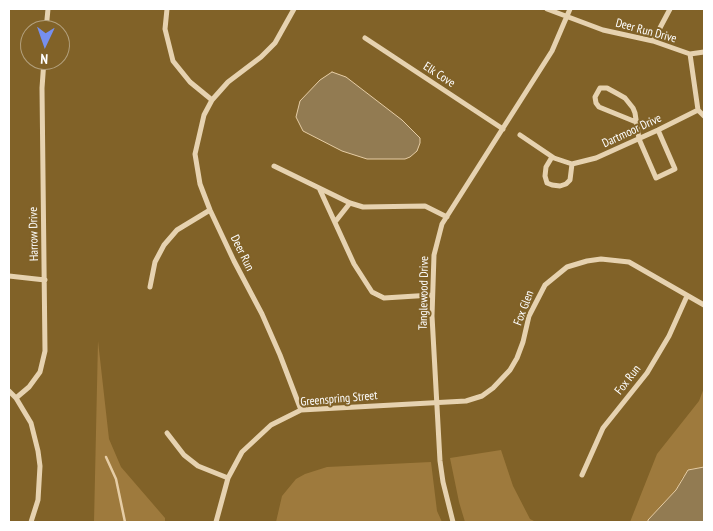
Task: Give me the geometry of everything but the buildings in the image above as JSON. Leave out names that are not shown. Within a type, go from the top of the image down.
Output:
[{"type":"street","points":[[167,9],[165,29],[173,61],[190,82],[212,100]]},
{"type":"street","name":"Deer Run","points":[[294,9],[275,43],[261,57],[228,82],[212,100],[204,115],[195,154],[200,184],[210,210],[262,314],[301,410]]},
{"type":"street","points":[[547,9],[568,17]]},
{"type":"street","name":"Tanglewood Drive","points":[[453,522],[440,461],[432,294],[434,255],[442,224],[552,51],[570,9]]},
{"type":"street","points":[[653,41],[670,9]]},
{"type":"street","name":"Deer Run Drive","points":[[568,17],[604,30],[653,41],[690,54],[704,52]]},
{"type":"street","name":"Elk Cove","points":[[365,38],[503,129]]},
{"type":"street","name":"Deer Run Drive","points":[[690,54],[698,110]]},
{"type":"street","name":"Harrow Drive","points":[[16,398],[40,372],[45,351],[43,70]]},
{"type":"street","points":[[636,122],[600,108],[596,103],[595,97],[600,88],[607,88],[625,98],[633,108],[636,122],[639,139],[656,178],[675,169],[658,130]]},
{"type":"street","points":[[698,110],[704,116]]},
{"type":"street","name":"Dartmoor Drive","points":[[572,164],[596,158],[698,110]]},
{"type":"street","points":[[520,135],[552,157],[572,164],[570,180],[566,184],[560,186],[547,182],[545,176],[546,167],[552,157]]},
{"type":"street","points":[[274,166],[350,203],[362,206],[425,206],[447,217]]},
{"type":"street","points":[[320,190],[354,264],[372,292],[384,298],[432,294]]},
{"type":"street","points":[[335,222],[350,203]]},
{"type":"street","points":[[150,287],[155,262],[164,246],[177,230],[210,210]]},
{"type":"street","name":"Fox Glen","points":[[437,403],[466,401],[482,396],[501,382],[517,358],[530,316],[545,285],[567,267],[601,259],[629,262],[704,304]]},
{"type":"street","points":[[9,276],[45,280]]},
{"type":"street","name":"Fox Run","points":[[582,475],[604,428],[647,373],[669,336],[687,296]]},
{"type":"street","points":[[9,391],[16,398],[31,423],[40,466],[38,500],[32,522]]},
{"type":"street","name":"Greenspring Street","points":[[216,522],[228,478],[242,452],[271,424],[301,410],[437,403]]},
{"type":"street","points":[[167,433],[184,454],[198,466],[228,478]]},
{"type":"shaded area","points":[[332,72],[346,77],[402,120],[420,138],[417,151],[405,159],[367,159],[342,151],[303,131],[296,117],[300,101],[320,80]]},
{"type":"shaded area","points":[[98,341],[109,439],[121,467],[165,518],[165,522],[94,522]]},
{"type":"shaded area","points":[[704,388],[704,467],[691,469],[682,478],[676,490],[648,522],[630,522],[657,454],[699,401]]},
{"type":"shaded area","points":[[501,450],[513,486],[530,519],[536,522],[465,522],[450,458]]},
{"type":"shaded area","points":[[431,462],[437,511],[442,522],[276,522],[282,496],[296,479],[305,474],[327,467]]},
{"type":"shaded area","points":[[704,467],[704,522],[648,522],[676,490],[688,470]]},
{"type":"waterway","points":[[106,457],[116,479],[125,522]]}]
